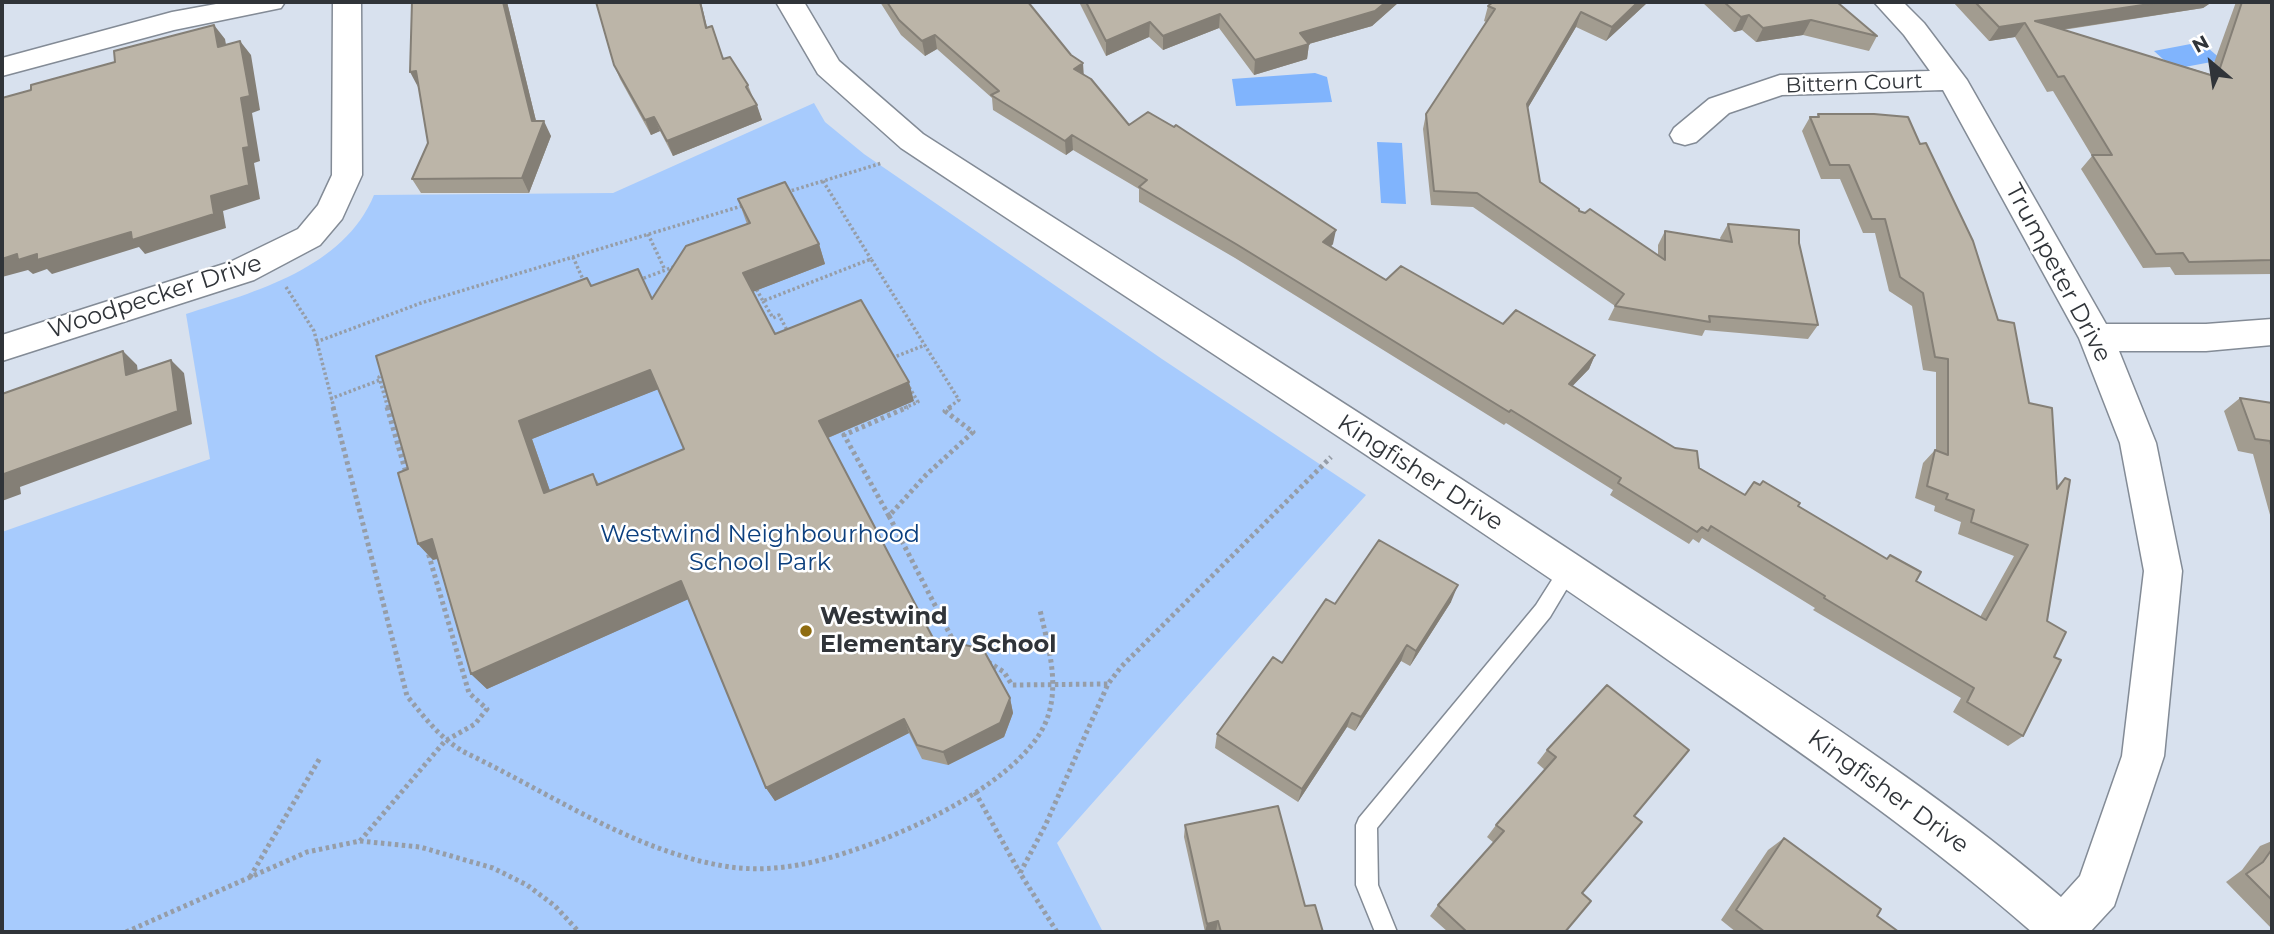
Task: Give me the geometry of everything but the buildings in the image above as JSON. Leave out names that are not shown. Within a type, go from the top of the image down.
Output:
[{"type":"street","points":[[2,67],[172,21],[271,2]]},
{"type":"street","name":"Woodpecker Drive","points":[[2,348],[242,271],[309,237],[331,211],[347,175],[347,2]]},
{"type":"street","name":"Kingfisher Drive","points":[[790,2],[828,66],[912,141],[1569,570],[1863,771],[1988,864],[2064,930]]},
{"type":"street","name":"Trumpeter Drive","points":[[1888,2],[1914,29],[1952,80],[2096,337],[2138,443],[2163,571],[2143,756],[2098,890],[2064,930]]},
{"type":"street","name":"Bittern Court","points":[[1685,135],[1719,106],[1780,86],[1952,80]]},
{"type":"street","points":[[2096,337],[2194,339],[2272,332]]},
{"type":"lane","points":[[1386,932],[1367,885],[1366,825],[1543,611],[1569,570]]},
{"type":"path","points":[[786,192],[885,162]]},
{"type":"path","points":[[823,181],[959,400],[945,411],[974,432],[926,475],[889,516]]},
{"type":"path","points":[[316,342],[421,303],[748,204]]},
{"type":"path","points":[[648,234],[665,270]]},
{"type":"path","points":[[573,257],[587,287]]},
{"type":"path","points":[[272,258],[314,331],[407,696],[445,741],[639,838],[684,856],[730,867],[773,868],[845,853],[917,822],[975,792],[994,781],[1027,753],[1046,720],[1054,685],[1040,610]]},
{"type":"path","points":[[763,301],[871,259]]},
{"type":"path","points":[[628,284],[687,262]]},
{"type":"path","points":[[750,279],[773,318],[779,315],[793,342]]},
{"type":"path","points":[[892,358],[925,345]]},
{"type":"path","points":[[885,346],[898,369]]},
{"type":"path","points":[[391,372],[379,377],[406,474]]},
{"type":"path","points":[[330,399],[380,380]]},
{"type":"path","points":[[905,380],[918,402],[844,435],[957,648],[964,650]]},
{"type":"path","points":[[1020,873],[1045,827],[1108,684],[1121,667],[1335,453]]},
{"type":"path","points":[[360,841],[445,741],[475,724],[487,709],[469,693],[424,541]]},
{"type":"path","points":[[978,657],[1004,672],[1012,685],[1108,684]]},
{"type":"path","points":[[250,877],[320,758]]},
{"type":"path","points":[[975,792],[1020,873],[1057,932]]},
{"type":"path","points":[[126,932],[307,852],[360,841],[420,848],[494,868],[527,885],[555,906],[579,932]]},
{"type":"green space","name":"Westwind Neighbourhood School Park","points":[[814,103],[825,122],[864,154],[1162,359],[1366,495],[1057,843],[1103,932],[2,932],[2,532],[210,459],[186,314],[268,286],[320,259],[342,241],[360,220],[374,195],[613,193]]},
{"type":"shaded area","points":[[2201,42],[2222,60],[2174,69],[2154,51]]},
{"type":"shaded area","points":[[1315,73],[1327,77],[1332,102],[1236,106],[1232,79]]},
{"type":"shaded area","points":[[1377,142],[1402,143],[1406,204],[1381,203]]},
{"type":"place","name":"Westwind Elementary School","points":[[806,631]]}]
